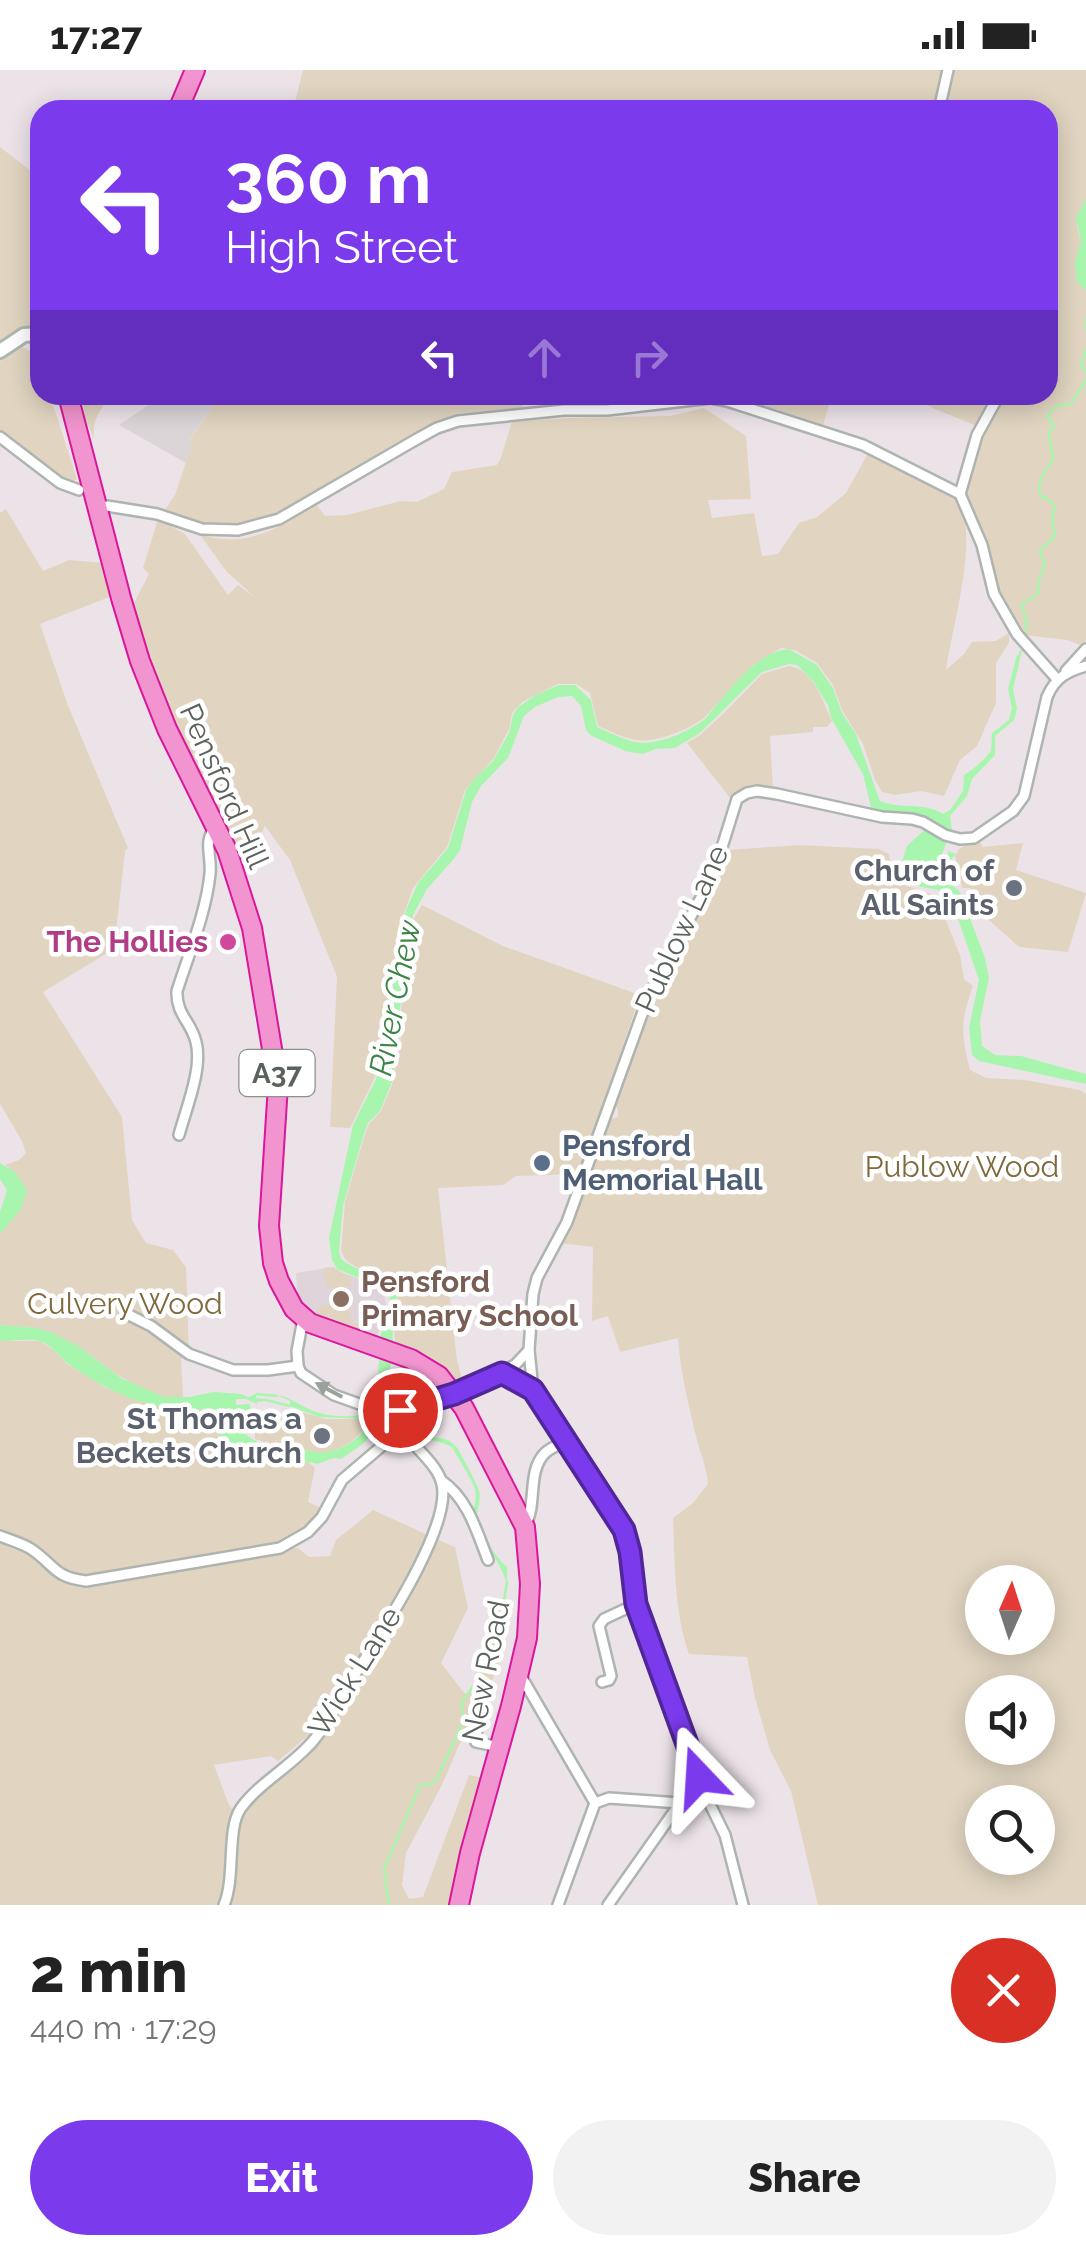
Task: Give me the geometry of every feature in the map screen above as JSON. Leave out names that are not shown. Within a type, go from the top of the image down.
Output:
[{"type":"highway","points":[[182,100],[194,70]]},
{"type":"highway","name":"Pensford Hill","points":[[71,405],[120,598],[148,681],[230,858],[252,928],[278,1095],[269,1214],[272,1255],[287,1298],[304,1318]]},
{"type":"highway","name":"New Road","points":[[304,1318],[326,1330],[420,1362],[434,1371],[454,1394],[482,1442],[524,1527],[530,1604],[520,1673],[470,1853],[460,1905]]},
{"type":"main road","points":[[0,352],[30,335]]},
{"type":"street","points":[[941,100],[948,70]]},
{"type":"street","points":[[98,507],[157,514],[202,529],[238,530],[279,519],[437,428],[497,416],[650,405]]},
{"type":"street","points":[[742,405],[863,445],[960,494]]},
{"type":"street","points":[[994,405],[977,435],[960,494],[982,545],[994,594],[1004,615],[1028,648],[1061,676]]},
{"type":"street","points":[[0,437],[60,483],[78,490]]},
{"type":"street","points":[[1061,676],[1086,649]]},
{"type":"street","points":[[1061,676],[1086,666]]},
{"type":"street","name":"Publow Lane","points":[[533,1390],[528,1350],[537,1278],[567,1222],[649,994],[718,860],[737,799],[757,791],[923,822],[946,835],[974,838],[1013,811],[1024,796],[1047,697],[1061,676]]},
{"type":"street","points":[[178,1135],[178,1116],[196,1070],[198,1052],[196,1039],[180,1012],[178,991],[202,911],[210,874],[208,838],[216,827]]},
{"type":"street","points":[[125,1313],[151,1326],[189,1354],[234,1370],[298,1366]]},
{"type":"street","points":[[304,1318],[297,1350],[301,1373],[334,1394],[387,1409],[400,1410],[454,1394],[502,1373],[528,1350]]},
{"type":"street","points":[[502,1373],[533,1390],[624,1530],[636,1604],[706,1796],[725,1835],[743,1905]]},
{"type":"street","points":[[400,1410],[403,1428],[470,1515],[488,1560]]},
{"type":"street","points":[[0,1536],[31,1549],[68,1579],[86,1582],[280,1548],[308,1532],[322,1517],[342,1480],[403,1428]]},
{"type":"street","points":[[524,1527],[532,1512],[536,1468],[546,1451],[567,1440]]},
{"type":"street","name":"Wick Lane","points":[[224,1905],[231,1882],[235,1818],[256,1791],[295,1761],[330,1720],[426,1554],[440,1512],[442,1481]]},
{"type":"street","points":[[602,1682],[612,1676],[599,1626],[604,1619],[636,1604]]},
{"type":"street","points":[[520,1673],[595,1803],[558,1905]]},
{"type":"street","points":[[483,1704],[476,1742],[500,1748]]},
{"type":"street","points":[[595,1803],[609,1798],[680,1803],[706,1796]]},
{"type":"street","points":[[608,1905],[680,1803]]},
{"type":"shaded area","points":[[149,405],[214,405],[189,440],[192,444],[186,463],[119,425]]},
{"type":"shaded area","name":"Pensford Primary School","points":[[333,1267],[376,1285],[384,1293],[386,1305],[377,1339],[325,1323],[298,1304],[296,1273]]},
{"type":"green space","points":[[303,70],[943,70],[938,100],[296,100]]},
{"type":"green space","points":[[952,70],[1086,70],[1086,199],[1077,226],[1081,242],[1075,263],[1077,282],[1086,290],[1086,640],[1081,645],[1024,635],[996,592],[989,554],[966,496],[967,479],[981,435],[998,405],[1058,405],[1058,100],[946,100]]},
{"type":"green space","points":[[0,147],[30,170],[30,328],[15,331],[0,344]]},
{"type":"green space","points":[[22,347],[30,351],[30,405],[52,405],[77,479],[63,478],[0,430],[0,361]]},
{"type":"green space","points":[[83,405],[104,405],[96,421],[94,439]]},
{"type":"green space","points":[[214,405],[523,405],[461,413],[435,421],[282,511],[265,519],[216,527],[164,511],[175,495],[192,444],[189,441]]},
{"type":"green space","points":[[763,405],[829,405],[823,425]]},
{"type":"green space","points":[[928,405],[987,405],[977,426]]},
{"type":"green space","points":[[704,408],[746,436],[751,499],[708,500],[712,518],[754,513],[762,556],[778,554],[799,523],[817,517],[846,493],[868,453],[958,498],[964,515],[965,558],[946,670],[972,642],[996,641],[1009,633],[1009,643],[996,663],[996,703],[977,746],[960,760],[944,796],[921,791],[895,795],[882,792],[833,685],[817,663],[795,650],[781,648],[753,665],[704,718],[653,740],[631,739],[598,726],[590,693],[576,684],[558,684],[522,702],[512,713],[509,729],[494,758],[465,790],[447,847],[413,888],[401,922],[402,959],[391,988],[375,1077],[350,1128],[330,1127],[337,977],[290,860],[265,826],[242,870],[153,673],[136,625],[133,605],[149,574],[143,568],[158,519],[185,534],[228,595],[238,585],[256,598],[227,572],[200,535],[236,539],[261,534],[316,504],[325,516],[347,515],[401,501],[417,502],[444,489],[452,472],[497,465],[512,422],[670,416]]},
{"type":"green space","name":"Culvery Wood","points":[[6,509],[43,571],[69,560],[104,563],[112,596],[40,624],[67,703],[128,848],[114,949],[43,992],[122,1117],[132,1220],[146,1243],[173,1250],[186,1267],[189,1354],[181,1359],[183,1397],[164,1397],[130,1382],[78,1346],[37,1328],[0,1325],[0,1234],[19,1208],[24,1191],[5,1165],[26,1153],[0,1104],[0,513]]},
{"type":"green space","points":[[789,666],[811,679],[832,721],[827,727],[813,727],[813,732],[770,736],[773,790],[745,789],[730,798],[687,743],[723,714],[762,674]]},
{"type":"green space","points":[[978,839],[983,847],[1023,843],[1016,870],[1086,893],[1068,952],[1019,947],[980,912],[970,888],[962,888],[955,856],[959,849]]},
{"type":"green space","name":"Publow Wood","points":[[799,845],[879,849],[889,854],[892,876],[901,884],[936,896],[960,955],[964,979],[973,986],[963,1028],[970,1070],[986,1078],[1025,1080],[1086,1094],[1086,1905],[818,1905],[791,1791],[770,1750],[747,1657],[689,1654],[678,1604],[673,1518],[692,1504],[708,1484],[678,1338],[620,1352],[608,1316],[592,1321],[593,1247],[560,1243],[573,1219],[610,1119],[618,1117],[614,1104],[653,999],[728,850]]},
{"type":"green space","points":[[422,905],[503,946],[640,995],[580,1174],[516,1176],[503,1185],[438,1188],[457,1361],[463,1381],[456,1383],[430,1358],[396,1344],[398,1303],[393,1288],[381,1277],[350,1263],[341,1251],[345,1202],[365,1134],[392,1085],[402,1032],[401,1008],[415,955],[413,920]]},
{"type":"green space","points":[[333,1267],[351,1278],[352,1286],[327,1288],[323,1268]]},
{"type":"green space","points":[[350,1303],[351,1323],[361,1324],[361,1333],[314,1316],[321,1306]]},
{"type":"green space","points":[[0,1341],[40,1341],[67,1364],[106,1388],[164,1407],[211,1406],[213,1422],[234,1445],[249,1454],[271,1461],[306,1460],[315,1468],[308,1502],[322,1508],[319,1515],[304,1531],[279,1547],[86,1580],[69,1578],[0,1530]]},
{"type":"green space","points":[[295,1410],[325,1419],[364,1419],[368,1424],[344,1446],[324,1452],[304,1449],[295,1443],[284,1448],[255,1439],[255,1422],[294,1422]]},
{"type":"green space","points":[[373,1510],[428,1535],[423,1551],[310,1734],[278,1761],[271,1756],[214,1765],[234,1811],[228,1880],[219,1905],[0,1905],[0,1543],[27,1554],[60,1579],[80,1588],[280,1549],[298,1548],[309,1557],[330,1556],[336,1540]]},
{"type":"green space","points":[[436,1539],[455,1547],[468,1608],[441,1663],[464,1693],[468,1694],[492,1645],[503,1634],[499,1663],[481,1709],[406,1853],[402,1885],[409,1899],[423,1897],[469,1775],[484,1778],[454,1905],[227,1905],[235,1880],[239,1820],[264,1790],[305,1760],[333,1724],[430,1558]]},
{"type":"water","points":[[1086,199],[1086,290],[1077,282],[1075,263],[1081,242],[1076,217]]},
{"type":"water","points":[[789,649],[817,665],[833,688],[842,713],[856,734],[880,801],[943,814],[963,791],[964,775],[991,751],[992,733],[1009,720],[1012,708],[1008,689],[1017,655],[1020,659],[1013,689],[1017,709],[1014,720],[995,736],[995,755],[972,779],[967,796],[950,816],[952,830],[941,856],[947,858],[948,851],[956,854],[948,865],[947,877],[961,894],[985,958],[989,978],[980,1021],[982,1046],[995,1055],[1021,1056],[1086,1074],[1086,1084],[979,1061],[972,1055],[969,1028],[979,980],[955,910],[939,890],[904,881],[899,871],[907,846],[933,822],[872,811],[863,774],[831,718],[828,705],[797,665],[762,672],[700,733],[675,748],[642,754],[625,751],[590,735],[581,706],[572,696],[558,697],[524,716],[508,758],[481,786],[472,802],[460,850],[427,889],[413,915],[414,955],[400,1008],[401,1029],[392,1082],[380,1111],[368,1123],[343,1206],[341,1259],[383,1280],[398,1303],[382,1422],[363,1444],[341,1459],[317,1464],[262,1459],[227,1444],[213,1422],[211,1407],[185,1410],[137,1400],[83,1374],[40,1341],[0,1341],[0,1325],[53,1333],[121,1378],[164,1397],[214,1392],[249,1397],[257,1393],[256,1398],[266,1401],[257,1404],[236,1399],[236,1405],[249,1404],[255,1416],[254,1424],[236,1427],[271,1447],[296,1445],[324,1452],[344,1447],[360,1435],[367,1427],[366,1419],[319,1417],[290,1406],[290,1401],[277,1395],[316,1412],[339,1416],[368,1412],[372,1400],[379,1340],[390,1298],[378,1286],[337,1269],[329,1238],[353,1125],[382,1060],[393,986],[403,958],[406,910],[418,883],[448,848],[466,790],[493,761],[518,707],[536,695],[559,685],[575,685],[591,700],[597,727],[630,741],[653,742],[698,724],[753,666]]},
{"type":"water","points":[[0,1163],[15,1172],[27,1190],[21,1209],[0,1234],[0,1212],[7,1190],[0,1179]]},
{"type":"water","points":[[404,1416],[416,1432],[445,1439],[458,1449],[479,1491],[479,1527],[507,1567],[507,1584],[475,1520],[475,1489],[452,1447],[416,1436],[406,1425]]},
{"type":"waterway","points":[[1086,318],[1086,330]]},
{"type":"waterway","points":[[1086,350],[1081,365],[1086,373]]},
{"type":"waterway","points":[[1025,633],[1022,604],[1037,595],[1045,565],[1040,551],[1055,536],[1055,507],[1039,491],[1053,459],[1049,433],[1054,425],[1047,416],[1056,406],[1071,404],[1086,380]]},
{"type":"waterway","points":[[1019,657],[1021,651]]},
{"type":"waterway","name":"River Chew","points":[[257,1394],[277,1396]]},
{"type":"waterway","name":"River Chew","points":[[266,1400],[290,1406]]},
{"type":"waterway","points":[[389,1905],[384,1869],[420,1785],[429,1785],[437,1778],[464,1720],[461,1703],[484,1671],[493,1650],[491,1626],[504,1600],[507,1582]]},
{"type":"place","name":"Church of All Saints","points":[[1014,888]]},
{"type":"place","name":"The Hollies","points":[[228,942]]},
{"type":"place","name":"Pensford Memorial Hall","points":[[542,1163]]},
{"type":"place","name":"Pensford Primary School","points":[[341,1299]]},
{"type":"place","name":"St Thomas a Beckets Church","points":[[322,1436]]},
{"type":"route","points":[[400,1410],[454,1394],[502,1373],[533,1390],[624,1530],[636,1604],[699,1777]]}]
